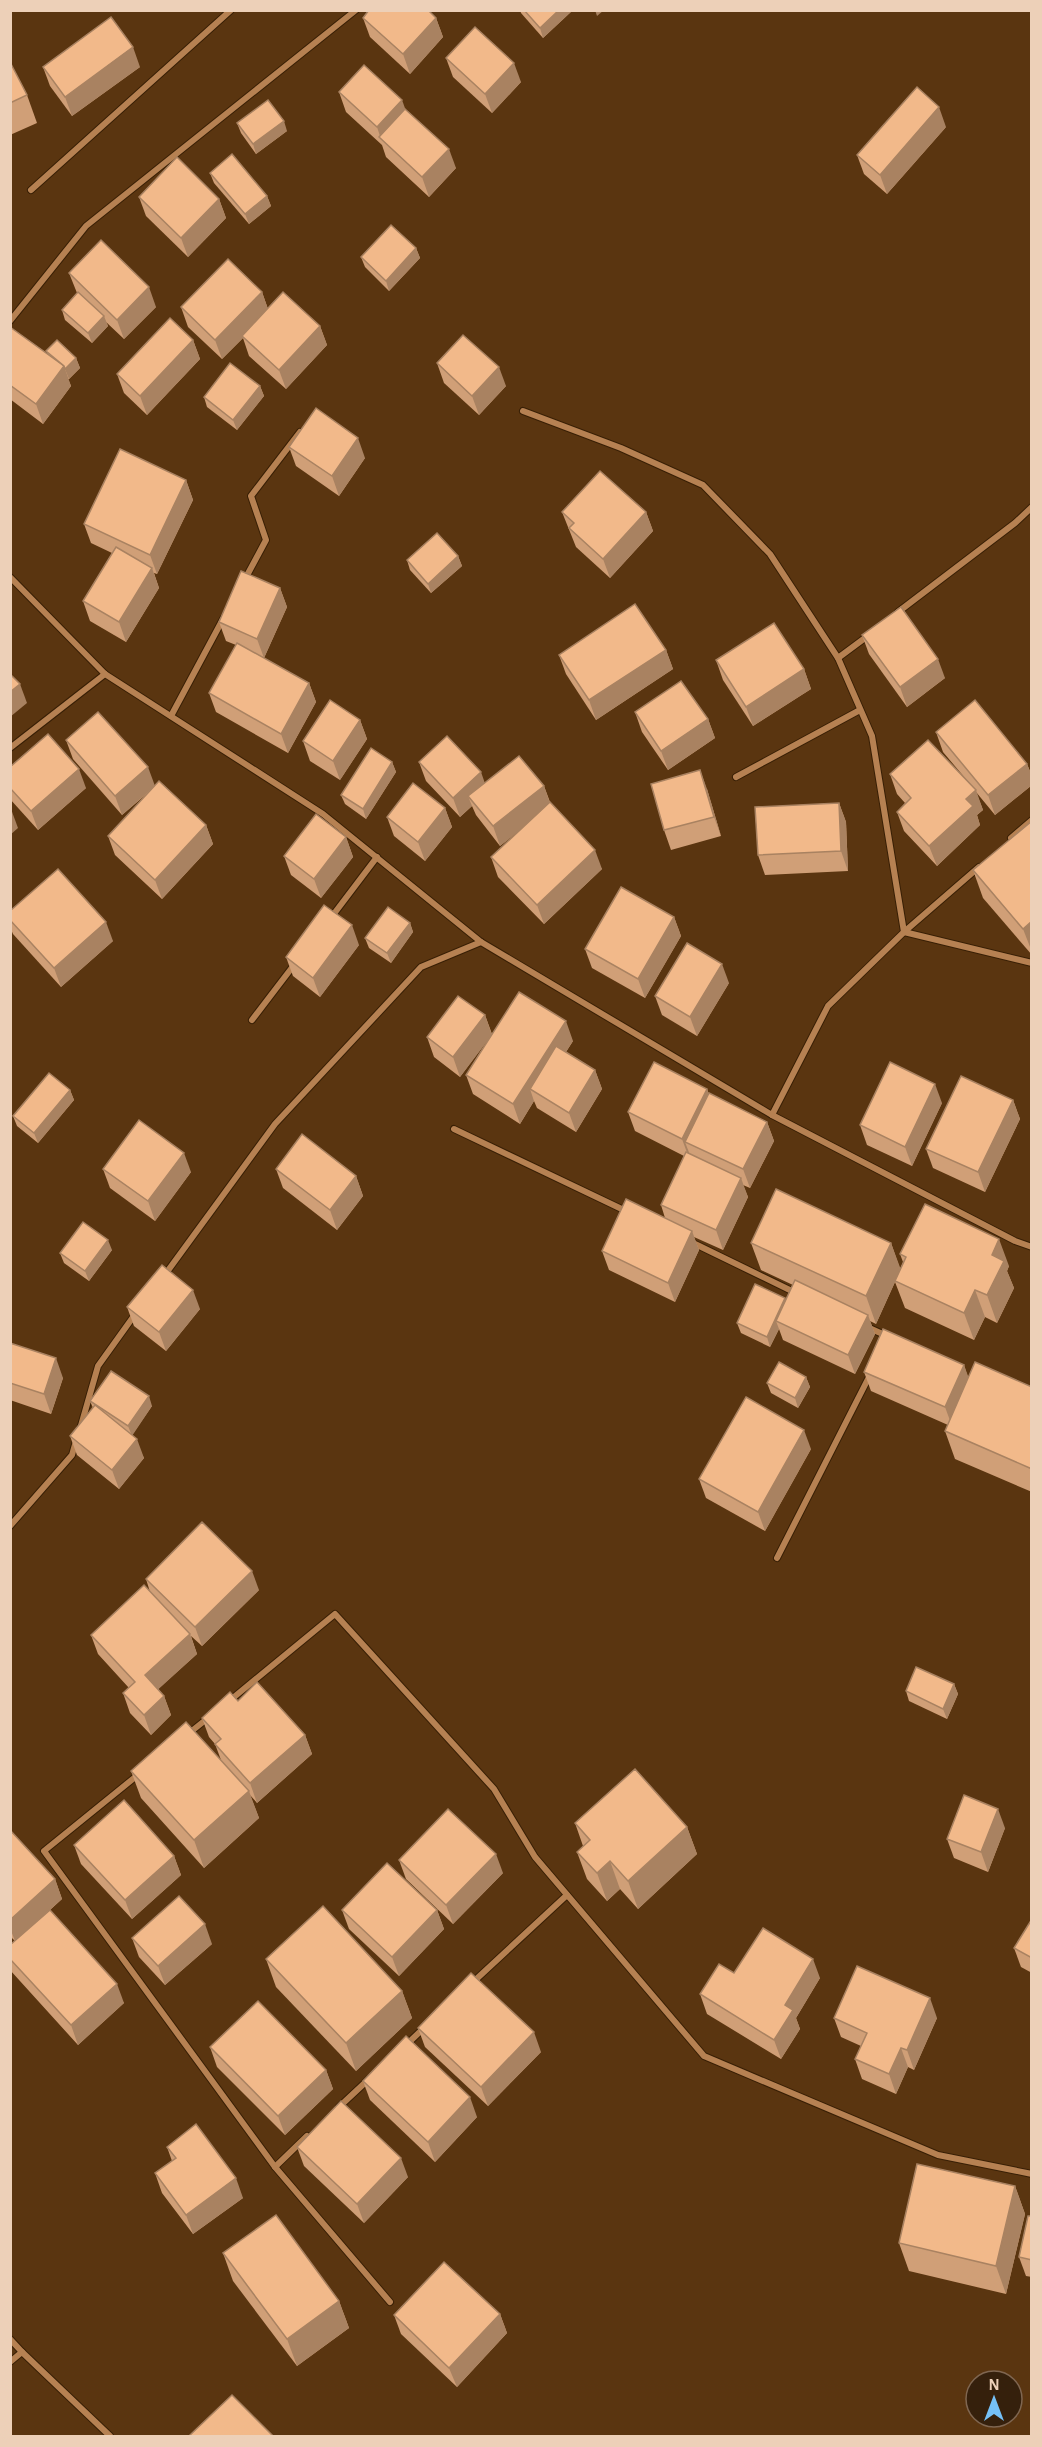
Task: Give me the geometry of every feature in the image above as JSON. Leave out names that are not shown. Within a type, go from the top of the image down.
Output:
[{"type":"street","points":[[31,190],[231,10]]},
{"type":"street","points":[[10,321],[86,226],[356,10]]},
{"type":"street","points":[[523,411],[621,448],[703,485],[770,554],[838,658],[872,736],[904,933]]},
{"type":"street","points":[[238,592],[266,540],[251,496],[308,422]]},
{"type":"street","points":[[894,616],[1032,507]]},
{"type":"street","points":[[10,577],[105,674],[323,814],[481,942],[772,1114],[1014,1241],[1032,1247]]},
{"type":"street","points":[[171,716],[226,612]]},
{"type":"street","points":[[838,658],[875,630]]},
{"type":"street","points":[[10,748],[105,674]]},
{"type":"street","points":[[735,777],[860,710]]},
{"type":"street","points":[[1006,843],[1032,820]]},
{"type":"street","points":[[321,930],[377,857]]},
{"type":"street","points":[[772,1114],[828,1006],[904,933],[981,865]]},
{"type":"street","points":[[904,933],[1032,963]]},
{"type":"street","points":[[161,1279],[274,1124],[421,967],[481,942]]},
{"type":"street","points":[[252,1020],[301,957]]},
{"type":"street","points":[[454,1129],[634,1215]]},
{"type":"street","points":[[687,1241],[804,1297]]},
{"type":"street","points":[[10,1526],[72,1455],[98,1366],[140,1308]]},
{"type":"street","points":[[857,1322],[889,1337],[884,1348]]},
{"type":"street","points":[[777,1558],[873,1369]]},
{"type":"street","points":[[181,1740],[335,1614],[494,1789],[534,1857],[704,2056],[938,2155],[1032,2174]]},
{"type":"street","points":[[144,1770],[44,1851],[274,2167],[390,2302]]},
{"type":"street","points":[[464,1991],[567,1895]]},
{"type":"street","points":[[395,2055],[429,2023]]},
{"type":"street","points":[[335,2111],[378,2071]]},
{"type":"street","points":[[274,2167],[309,2135]]},
{"type":"street","points":[[10,2339],[110,2436]]},
{"type":"street","points":[[10,2362],[21,2352]]},
{"type":"building","points":[[369,10],[428,10],[436,18],[403,54],[363,18]]},
{"type":"building","points":[[524,10],[559,10],[540,28]]},
{"type":"building","points":[[111,17],[133,47],[65,97],[43,67]]},
{"type":"building","points":[[475,27],[514,63],[485,94],[446,58]]},
{"type":"building","points":[[10,62],[27,95],[10,103]]},
{"type":"building","points":[[364,65],[402,100],[377,127],[339,92]]},
{"type":"building","points":[[917,87],[939,107],[880,175],[857,155]]},
{"type":"building","points":[[268,100],[284,121],[253,144],[237,123]]},
{"type":"building","points":[[405,109],[449,149],[422,177],[379,137]]},
{"type":"building","points":[[232,154],[267,196],[245,214],[210,173]]},
{"type":"building","points":[[177,157],[219,199],[181,238],[139,197]]},
{"type":"building","points":[[391,225],[416,248],[386,281],[361,257]]},
{"type":"building","points":[[101,240],[149,287],[117,320],[69,273]]},
{"type":"building","points":[[228,259],[262,292],[215,340],[181,307]]},
{"type":"building","points":[[78,292],[104,316],[88,333],[62,310]]},
{"type":"building","points":[[283,292],[320,326],[279,370],[242,336]]},
{"type":"building","points":[[170,318],[193,340],[140,396],[117,374]]},
{"type":"building","points":[[10,327],[64,366],[36,404],[10,385]]},
{"type":"building","points":[[463,335],[499,367],[472,396],[437,363]]},
{"type":"building","points":[[57,340],[76,358],[65,369],[46,351]]},
{"type":"building","points":[[230,363],[260,386],[233,420],[204,397]]},
{"type":"building","points":[[316,408],[358,438],[332,476],[289,447]]},
{"type":"building","points":[[120,449],[186,480],[150,555],[84,524]]},
{"type":"building","points":[[600,471],[646,512],[603,559],[569,528],[574,523],[562,512]]},
{"type":"building","points":[[437,533],[458,556],[428,584],[407,560]]},
{"type":"building","points":[[116,547],[152,568],[119,622],[83,601]]},
{"type":"building","points":[[241,571],[280,588],[257,639],[219,622]]},
{"type":"building","points":[[635,604],[666,650],[589,700],[559,655]]},
{"type":"building","points":[[901,607],[938,659],[900,687],[862,635]]},
{"type":"building","points":[[774,623],[804,669],[746,707],[716,660]]},
{"type":"building","points":[[237,643],[309,683],[281,734],[209,693]]},
{"type":"building","points":[[10,674],[20,684],[10,692]]},
{"type":"building","points":[[681,681],[708,719],[661,751],[635,712]]},
{"type":"building","points":[[330,700],[360,720],[333,761],[303,741]]},
{"type":"building","points":[[975,700],[1027,764],[988,795],[936,732]]},
{"type":"building","points":[[98,712],[148,767],[115,796],[66,740]]},
{"type":"building","points":[[48,734],[79,769],[31,811],[10,788],[10,767]]},
{"type":"building","points":[[447,736],[481,772],[453,798],[419,762]]},
{"type":"building","points":[[928,740],[976,790],[966,799],[973,806],[929,846],[897,812],[911,798],[890,774]]},
{"type":"building","points":[[371,748],[392,762],[363,809],[341,795]]},
{"type":"building","points":[[519,756],[544,786],[493,826],[468,796]]},
{"type":"building","points":[[700,770],[714,817],[664,830],[651,784]]},
{"type":"building","points":[[159,781],[206,825],[155,880],[108,836]]},
{"type":"building","points":[[413,783],[445,808],[418,842],[387,817]]},
{"type":"building","points":[[550,802],[595,850],[537,905],[491,857]]},
{"type":"building","points":[[839,803],[841,851],[758,855],[755,807]]},
{"type":"building","points":[[316,814],[346,837],[314,879],[284,856]]},
{"type":"building","points":[[1032,821],[1032,921],[1023,929],[973,870]]},
{"type":"building","points":[[58,869],[106,922],[54,968],[10,920],[10,911]]},
{"type":"building","points":[[621,887],[674,917],[638,979],[585,949]]},
{"type":"building","points":[[324,905],[352,925],[313,978],[286,957]]},
{"type":"building","points":[[388,907],[410,923],[387,953],[365,938]]},
{"type":"building","points":[[687,943],[722,964],[690,1017],[655,996]]},
{"type":"building","points":[[519,992],[566,1021],[513,1104],[466,1075]]},
{"type":"building","points":[[458,996],[485,1015],[453,1057],[427,1037]]},
{"type":"building","points":[[556,1046],[595,1070],[569,1113],[530,1089]]},
{"type":"building","points":[[654,1062],[707,1089],[682,1139],[628,1112]]},
{"type":"building","points":[[890,1062],[935,1084],[905,1147],[860,1125]]},
{"type":"building","points":[[49,1073],[70,1090],[34,1133],[13,1116]]},
{"type":"building","points":[[961,1076],[1013,1100],[978,1172],[926,1149]]},
{"type":"building","points":[[709,1093],[767,1122],[743,1169],[685,1142]]},
{"type":"building","points":[[139,1120],[184,1153],[148,1201],[103,1169]]},
{"type":"building","points":[[302,1134],[356,1176],[330,1210],[276,1169]]},
{"type":"building","points":[[686,1152],[741,1178],[716,1230],[661,1205]]},
{"type":"building","points":[[776,1189],[891,1243],[866,1296],[751,1243]]},
{"type":"building","points":[[626,1199],[692,1231],[668,1283],[602,1251]]},
{"type":"building","points":[[925,1204],[999,1239],[992,1255],[1004,1261],[987,1295],[975,1290],[964,1313],[895,1281],[906,1257],[900,1254]]},
{"type":"building","points":[[83,1222],[108,1240],[85,1271],[60,1253]]},
{"type":"building","points":[[162,1265],[193,1290],[159,1332],[127,1307]]},
{"type":"building","points":[[795,1280],[868,1315],[848,1355],[776,1321]]},
{"type":"building","points":[[755,1284],[785,1298],[767,1337],[737,1323]]},
{"type":"building","points":[[883,1329],[964,1365],[945,1407],[864,1372]]},
{"type":"building","points":[[10,1343],[56,1358],[44,1394],[10,1383]]},
{"type":"building","points":[[779,1362],[806,1377],[795,1398],[767,1383]]},
{"type":"building","points":[[975,1362],[1032,1387],[1032,1469],[945,1431]]},
{"type":"building","points":[[111,1371],[149,1396],[128,1426],[90,1401]]},
{"type":"building","points":[[746,1397],[804,1430],[758,1512],[699,1479]]},
{"type":"building","points":[[95,1405],[137,1439],[112,1470],[70,1436]]},
{"type":"building","points":[[202,1522],[252,1571],[195,1627],[146,1579]]},
{"type":"building","points":[[144,1585],[190,1634],[145,1675],[164,1696],[144,1715],[123,1693],[135,1682],[91,1635]]},
{"type":"building","points":[[916,1667],[954,1684],[943,1709],[906,1691]]},
{"type":"building","points":[[257,1682],[305,1735],[250,1783],[215,1744],[221,1739],[202,1718],[230,1692],[238,1701]]},
{"type":"building","points":[[186,1722],[249,1791],[194,1840],[131,1771]]},
{"type":"building","points":[[635,1769],[687,1827],[628,1881],[610,1861],[597,1873],[577,1852],[590,1840],[575,1823]]},
{"type":"building","points":[[964,1795],[998,1809],[981,1852],[947,1839]]},
{"type":"building","points":[[124,1800],[174,1856],[125,1900],[74,1845]]},
{"type":"building","points":[[448,1809],[496,1854],[446,1905],[399,1860]]},
{"type":"building","points":[[10,1830],[55,1879],[10,1920]]},
{"type":"building","points":[[387,1863],[437,1910],[392,1957],[342,1910]]},
{"type":"building","points":[[179,1896],[205,1924],[158,1966],[132,1938]]},
{"type":"building","points":[[323,1906],[402,1991],[346,2043],[266,1959]]},
{"type":"building","points":[[50,1910],[117,1984],[71,2025],[10,1959],[10,1945]]},
{"type":"building","points":[[1032,1919],[1032,1958],[1014,1948]]},
{"type":"building","points":[[763,1928],[813,1959],[785,2005],[793,2010],[774,2040],[700,1994],[719,1964],[734,1973]]},
{"type":"building","points":[[857,1966],[930,1998],[907,2050],[901,2048],[889,2074],[855,2059],[867,2033],[834,2018]]},
{"type":"building","points":[[471,1973],[534,2032],[481,2087],[418,2028]]},
{"type":"building","points":[[258,2001],[326,2070],[278,2116],[210,2047]]},
{"type":"building","points":[[406,2036],[470,2097],[428,2142],[363,2081]]},
{"type":"building","points":[[341,2101],[401,2158],[357,2204],[297,2147]]},
{"type":"building","points":[[196,2124],[236,2178],[186,2215],[155,2173],[176,2158],[167,2147]]},
{"type":"building","points":[[917,2164],[1015,2186],[996,2266],[899,2243]]},
{"type":"building","points":[[276,2215],[339,2301],[287,2339],[223,2253]]},
{"type":"building","points":[[1028,2216],[1032,2216],[1032,2260],[1019,2257]]},
{"type":"building","points":[[444,2262],[500,2314],[449,2368],[394,2315]]},
{"type":"building","points":[[232,2395],[273,2436],[189,2436]]}]
